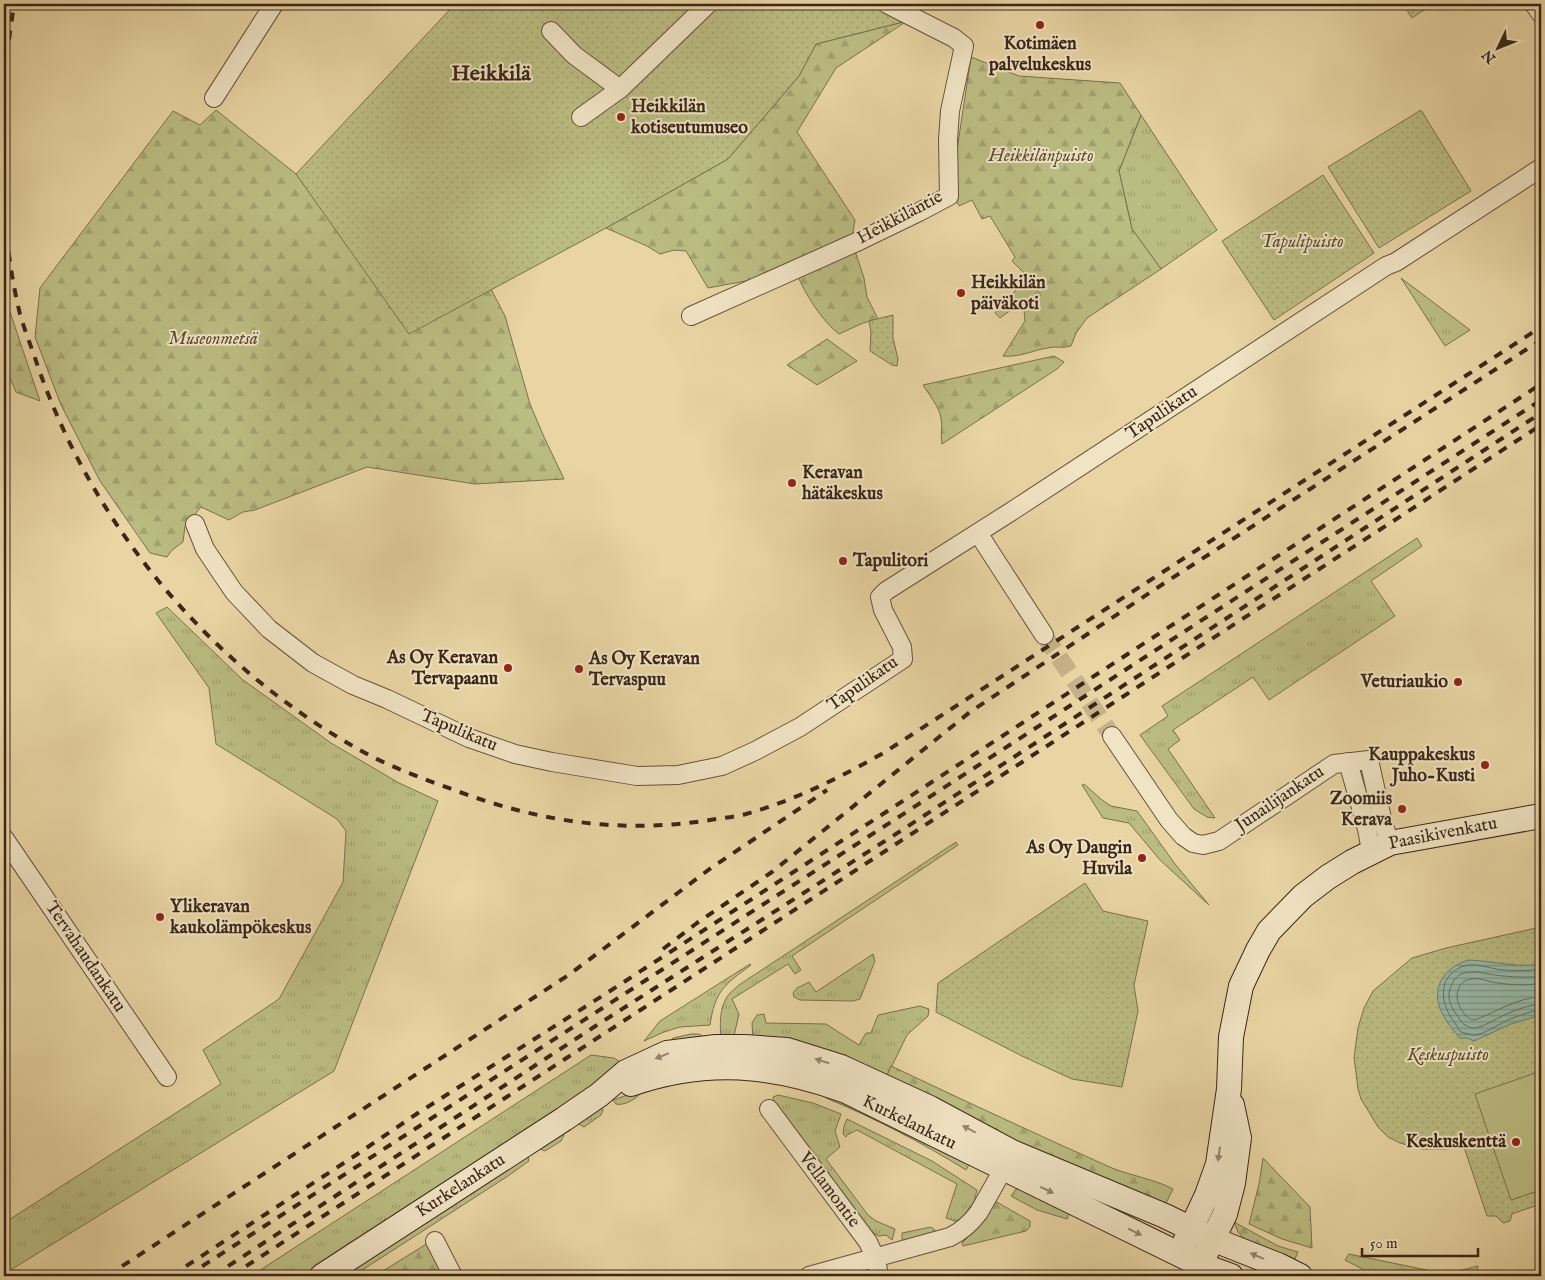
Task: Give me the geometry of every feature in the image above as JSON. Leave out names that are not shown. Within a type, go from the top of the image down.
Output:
[{"type":"street","points":[[214,98],[274,4]]},
{"type":"street","points":[[581,117],[620,89],[708,4]]},
{"type":"street","name":"Heikkiläntie","points":[[691,316],[859,241],[949,196],[948,140],[950,111],[964,46],[954,38],[887,4]]},
{"type":"street","points":[[1534,4],[1541,14]]},
{"type":"street","points":[[551,31],[574,55],[620,89]]},
{"type":"street","name":"Tapulikatu","points":[[195,524],[205,549],[234,592],[269,630],[313,663],[353,685],[388,699],[469,738],[524,756],[637,776],[678,775],[722,766],[800,727],[903,659],[902,648],[883,610],[880,597],[896,584],[978,533],[1386,266],[1396,262],[1541,168]]},
{"type":"street","points":[[978,533],[1044,635]]},
{"type":"street","name":"Junailijankatu","points":[[1112,736],[1169,820],[1183,836],[1193,843],[1202,845],[1218,841],[1334,764],[1369,760],[1383,823],[1381,847]]},
{"type":"street","points":[[1348,762],[1362,811],[1381,847]]},
{"type":"street","name":"Paasikivenkatu","points":[[1201,1265],[1202,1234],[1207,1195],[1218,1164],[1229,1089],[1231,1037],[1241,986],[1269,932],[1303,896],[1328,877],[1381,847],[1541,816]]},
{"type":"street","name":"Tervahaudankatu","points":[[4,838],[167,1077]]},
{"type":"street","name":"Kurkelankatu","points":[[322,1276],[599,1095],[667,1073],[717,1066],[793,1074],[819,1081],[1008,1161],[1165,1216],[1300,1276]]},
{"type":"street","name":"Vellamontie","points":[[769,1109],[868,1242],[876,1259],[879,1276]]},
{"type":"street","points":[[809,1276],[950,1238],[959,1233],[979,1212],[1008,1161]]},
{"type":"street","name":"Kurkelankatu","points":[[1008,1161],[1179,1254],[1201,1265],[1231,1276]]},
{"type":"street","name":"Paasikivenkatu","points":[[1179,1254],[1202,1234]]},
{"type":"street","points":[[435,1241],[453,1276]]},
{"type":"green space","points":[[455,4],[874,4],[907,21],[816,44],[799,76],[728,159],[606,228],[409,334],[296,174]]},
{"type":"green space","points":[[1403,4],[1433,4],[1412,18]]},
{"type":"green space","points":[[907,21],[836,68],[797,132],[855,220],[852,238],[773,276],[708,288],[686,251],[674,250],[660,254],[647,246],[606,228],[728,159],[799,76],[816,44]]},
{"type":"green space","name":"Heikkilänpuisto","points":[[971,57],[1019,76],[1120,83],[1141,115],[1119,171],[1132,229],[1161,269],[1087,318],[1076,333],[1071,346],[1048,348],[1016,356],[1003,356],[1025,321],[1024,310],[1019,304],[1000,318],[995,313],[1028,277],[1012,261],[1015,257],[990,216],[982,219],[972,200],[959,206],[951,190]]},
{"type":"green space","name":"Museonmetsä","points":[[216,110],[296,174],[491,289],[505,316],[530,404],[564,479],[475,484],[367,467],[255,510],[243,512],[229,520],[201,507],[185,526],[183,542],[172,550],[167,557],[150,553],[100,481],[61,405],[35,337],[40,288],[173,111],[200,125]]},
{"type":"green space","points":[[1421,110],[1471,191],[1379,248],[1328,167]]},
{"type":"green space","points":[[1141,115],[1217,230],[1161,269],[1132,229],[1119,171]]},
{"type":"green space","name":"Tapulipuisto","points":[[1323,175],[1374,253],[1274,320],[1222,241]]},
{"type":"green space","points":[[854,248],[864,278],[867,297],[878,319],[863,323],[839,334],[826,322],[815,307],[797,274]]},
{"type":"green space","points":[[1401,278],[1470,330],[1445,346]]},
{"type":"green space","points":[[4,293],[40,401],[16,392],[4,364]]},
{"type":"green space","points":[[893,315],[893,338],[898,359],[897,366],[892,365],[870,351],[871,332],[869,321]]},
{"type":"green space","points":[[827,339],[857,361],[817,385],[787,365]]},
{"type":"green space","points":[[1054,356],[1064,362],[1057,369],[942,444],[942,421],[940,414],[923,385]]},
{"type":"green space","points":[[1417,538],[1422,546],[1371,581],[1395,616],[1269,700],[1253,677],[1173,730],[1180,740],[1168,749],[1215,818],[1207,817],[1194,809],[1140,735],[1168,716],[1162,706]]},
{"type":"green space","points":[[167,607],[243,680],[331,743],[399,783],[438,801],[334,1071],[4,1274],[4,1223],[221,1084],[203,1050],[279,999],[343,882],[346,831],[337,819],[216,744],[209,688],[156,613]]},
{"type":"green space","points":[[1084,784],[1111,806],[1137,811],[1175,864],[1209,905],[1160,860],[1129,823],[1103,818],[1082,785]]},
{"type":"green space","points":[[956,842],[958,845],[792,956],[801,970],[795,974],[788,964],[732,999],[739,1014],[733,1040],[721,1040],[720,1023],[724,1002],[728,995],[739,985]]},
{"type":"green space","points":[[1085,883],[1103,911],[1148,921],[1134,985],[1138,1011],[1122,1087],[1072,1079],[936,1012],[938,983]]},
{"type":"green space","name":"Keskuspuisto","points":[[1541,927],[1541,1204],[1512,1214],[1510,1221],[1503,1223],[1496,1216],[1487,1216],[1464,1147],[1422,1149],[1400,1143],[1388,1137],[1378,1127],[1361,1099],[1354,1057],[1358,1028],[1364,1008],[1373,991],[1412,958],[1446,948]]},
{"type":"green space","points":[[873,954],[875,961],[860,999],[853,1001],[800,1000],[794,997],[793,993],[797,988],[809,982],[816,992]]},
{"type":"green space","points":[[750,964],[727,984],[718,996],[710,1025],[680,1027],[644,1041],[660,1021]]},
{"type":"green space","points":[[920,1006],[929,1009],[928,1016],[907,1035],[885,1080],[753,1039],[752,1023],[757,1015],[764,1014],[766,1023],[826,1024],[859,1045],[866,1033],[871,1033],[878,1015]]},
{"type":"green space","points":[[699,1034],[710,1041],[668,1044],[673,1038]]},
{"type":"green space","points":[[591,1055],[614,1058],[620,1062],[593,1088],[302,1276],[251,1276]]},
{"type":"green space","points":[[891,1066],[1112,1168],[1173,1189],[1164,1207],[1004,1137],[885,1080]]},
{"type":"green space","name":"Keskuskenttä","points":[[1541,1071],[1541,1190],[1511,1200],[1475,1094]]},
{"type":"green space","points":[[639,1091],[639,1095],[631,1101],[616,1104],[613,1100]]},
{"type":"green space","points":[[778,1095],[813,1103],[841,1114],[835,1131],[840,1147],[826,1159],[868,1215],[876,1221],[895,1229],[892,1240],[886,1235],[879,1236],[865,1229],[774,1102],[773,1097]]},
{"type":"green space","points":[[826,1095],[970,1163],[966,1170],[897,1131],[826,1098]]},
{"type":"green space","points":[[601,1107],[603,1110],[601,1115],[584,1127],[577,1123]]},
{"type":"green space","points":[[847,1119],[932,1161],[977,1190],[974,1202],[961,1219],[955,1221],[946,1218],[957,1184],[857,1130],[846,1137],[843,1134]]},
{"type":"green space","points":[[561,1131],[564,1135],[561,1141],[545,1151],[542,1150],[539,1145]]},
{"type":"green space","points":[[528,1157],[529,1161],[508,1176],[353,1276],[337,1276]]},
{"type":"green space","points":[[1263,1158],[1310,1207],[1312,1248],[1282,1239],[1249,1224]]},
{"type":"green space","points":[[1016,1189],[1027,1190],[1070,1212],[1067,1219],[1037,1210],[1011,1196]]},
{"type":"green space","points":[[995,1201],[1030,1221],[1030,1227],[1026,1231],[963,1246],[962,1243],[982,1223]]},
{"type":"green space","points":[[1234,1222],[1278,1246],[1298,1252],[1295,1259],[1248,1243],[1238,1232]]},
{"type":"green space","points":[[931,1227],[935,1230],[935,1233],[902,1241],[902,1233]]},
{"type":"green space","points":[[428,1243],[445,1276],[403,1276],[399,1270],[389,1276],[375,1276]]},
{"type":"green space","points":[[1349,1254],[1446,1274],[1478,1266],[1476,1276],[1376,1276],[1345,1260]]},
{"type":"water","points":[[1469,960],[1514,965],[1541,964],[1541,1015],[1511,1024],[1474,1041],[1460,1038],[1443,1015],[1439,1006],[1438,988],[1441,981],[1452,968]]},
{"type":"tunnel","points":[[1044,635],[1112,736]]},
{"type":"railway","points":[[4,75],[14,4]]},
{"type":"railway","points":[[4,217],[12,278],[20,314],[57,415],[85,472],[118,527],[156,579],[199,627],[246,671],[297,710],[376,759],[443,786],[519,811],[582,822],[613,825],[677,824],[742,815],[783,802],[852,770],[885,752],[1541,327]]},
{"type":"railway","points":[[663,949],[697,923],[772,872],[970,712],[1163,584],[1541,340]]},
{"type":"railway","points":[[171,1276],[418,1113],[886,812],[1541,384]]},
{"type":"railway","points":[[187,1276],[1541,400]]},
{"type":"railway","points":[[213,1276],[594,1027],[899,832],[1541,413]]},
{"type":"railway","points":[[231,1276],[1541,425]]},
{"type":"railway","points":[[107,1276],[570,974],[711,868],[827,790]]},
{"type":"place","name":"Kotimäen palvelukeskus","points":[[1040,25]]},
{"type":"place","name":"Heikkilän kotiseutumuseo","points":[[621,117]]},
{"type":"place","name":"Heikkilän päiväkoti","points":[[961,293]]},
{"type":"place","name":"Keravan hätäkeskus","points":[[792,483]]},
{"type":"place","name":"Tapulitori","points":[[843,561]]},
{"type":"place","name":"As Oy Keravan Tervapaanu","points":[[508,668]]},
{"type":"place","name":"As Oy Keravan Tervaspuu","points":[[579,669]]},
{"type":"place","name":"Veturiaukio","points":[[1458,682]]},
{"type":"place","name":"Kauppakeskus Juho-Kusti","points":[[1485,765]]},
{"type":"place","name":"Zoomiis Kerava","points":[[1402,809]]},
{"type":"place","name":"As Oy Daugin Huvila","points":[[1142,858]]},
{"type":"place","name":"Ylikeravan kaukolämpökeskus","points":[[160,917]]},
{"type":"place","name":"Keskuskenttä","points":[[1516,1142]]},
{"type":"district","name":"Heikkilä","points":[[491,74]]}]
